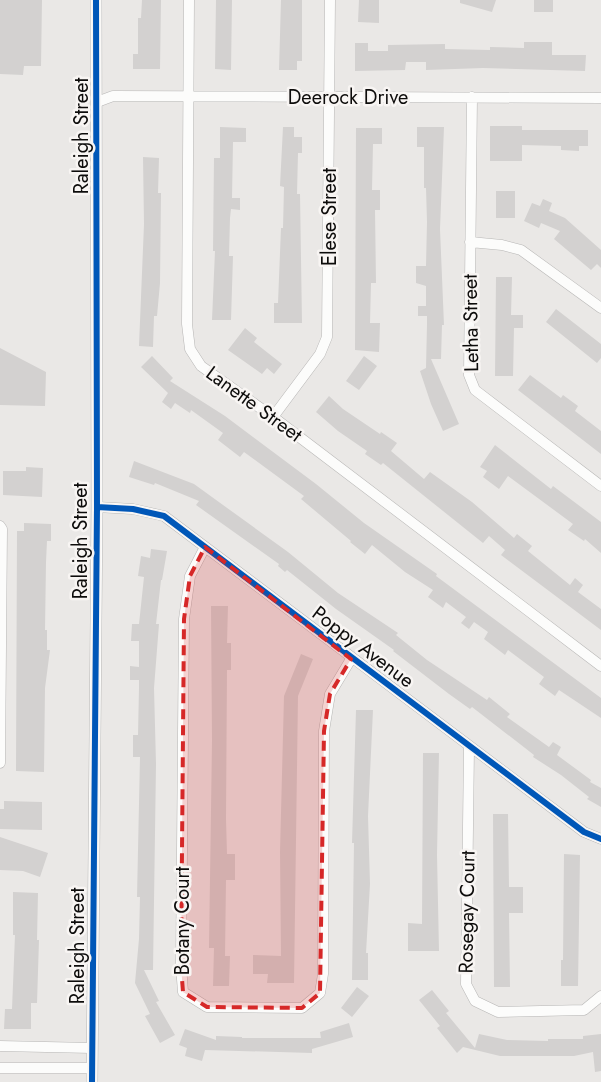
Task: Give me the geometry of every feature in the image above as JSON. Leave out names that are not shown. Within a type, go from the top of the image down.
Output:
[{"type":"street","name":"Raleigh Street","points":[[92,1082],[97,506],[96,0]]},
{"type":"street","name":"Lanette Street","points":[[189,0],[186,324],[190,349],[201,366],[273,416],[601,666]]},
{"type":"street","name":"Elese Street","points":[[273,416],[320,354],[327,337],[330,0]]},
{"type":"street","name":"Deerock Drive","points":[[97,102],[113,96],[601,98]]},
{"type":"street","name":"Letha Street","points":[[472,97],[469,375],[475,390],[601,486]]},
{"type":"street","points":[[470,242],[502,245],[521,250],[601,308]]},
{"type":"street","name":"Poppy Avenue","points":[[97,506],[133,509],[164,516],[469,748],[584,832],[601,839]]},
{"type":"street","points":[[0,526],[2,529],[0,763]]},
{"type":"street","name":"Botany Court","points":[[205,547],[190,576],[184,619],[181,966],[183,992],[207,1007],[302,1008],[320,993],[323,974],[324,731],[330,694],[351,658]]},
{"type":"street","name":"Rosegay Court","points":[[469,748],[466,984],[475,1001],[498,1012],[584,1010],[601,996]]},
{"type":"street","points":[[0,1046],[92,1048]]},
{"type":"street","points":[[0,1068],[92,1068]]},
{"type":"highlighted area","points":[[205,547],[351,659],[330,694],[324,731],[320,993],[302,1008],[207,1007],[183,992],[181,966],[184,619],[190,576]]},
{"type":"building","points":[[0,0],[42,0],[41,66],[24,66],[23,75],[0,74]]},
{"type":"building","points":[[142,0],[161,0],[160,69],[133,69],[133,54],[138,54],[138,18],[141,18]]},
{"type":"building","points":[[216,0],[232,0],[231,70],[215,69]]},
{"type":"building","points":[[281,0],[302,0],[302,61],[297,61],[297,70],[279,70]]},
{"type":"building","points":[[359,0],[379,0],[379,23],[358,22]]},
{"type":"building","points":[[460,0],[496,0],[492,12],[460,3]]},
{"type":"building","points":[[534,0],[553,0],[553,12],[534,12]]},
{"type":"building","points":[[524,42],[552,42],[552,55],[586,55],[585,71],[483,68],[426,70],[426,62],[406,62],[405,70],[355,71],[355,43],[368,43],[368,51],[388,51],[388,45],[445,44],[445,49],[490,50],[490,47],[524,48]]},
{"type":"building","points":[[490,126],[522,126],[522,130],[588,130],[588,146],[579,146],[579,151],[561,150],[561,146],[522,145],[522,161],[490,161]]},
{"type":"building","points":[[220,127],[246,128],[246,142],[233,142],[232,198],[240,198],[240,210],[231,209],[230,218],[229,256],[233,256],[231,320],[212,320],[215,251],[213,251],[214,158],[220,158]]},
{"type":"building","points":[[283,127],[294,127],[294,137],[302,137],[302,153],[298,153],[297,194],[300,194],[302,323],[274,323],[274,303],[278,303],[281,228],[283,228],[284,187],[280,186]]},
{"type":"building","points":[[417,127],[444,127],[440,229],[444,325],[442,325],[441,359],[431,359],[459,424],[443,431],[431,404],[420,371],[426,368],[427,316],[418,316],[418,306],[426,306],[426,286],[416,283],[416,266],[426,266],[427,222],[426,188],[424,188],[424,147],[417,147]]},
{"type":"building","points":[[356,128],[382,128],[382,144],[373,144],[372,190],[380,190],[380,210],[375,210],[376,283],[371,283],[370,323],[380,323],[379,352],[355,350]]},
{"type":"building","points":[[143,157],[159,158],[158,193],[161,193],[160,283],[157,316],[154,316],[153,347],[139,346],[144,224]]},
{"type":"building","points":[[496,191],[515,191],[515,218],[496,218]]},
{"type":"building","points":[[543,199],[552,203],[549,211],[565,218],[601,250],[601,268],[597,264],[591,270],[554,239],[560,231],[541,223],[539,228],[524,221],[532,203],[540,206]]},
{"type":"building","points":[[496,277],[512,277],[511,315],[523,315],[523,328],[514,328],[513,376],[495,376]]},
{"type":"building","points":[[556,309],[601,344],[601,358],[597,363],[546,322]]},
{"type":"building","points":[[245,328],[257,338],[254,342],[282,364],[274,374],[267,368],[262,374],[228,350]]},
{"type":"building","points":[[0,348],[46,372],[45,406],[0,405]]},
{"type":"building","points":[[152,356],[173,378],[170,381],[225,416],[316,484],[364,523],[437,574],[436,576],[601,698],[601,718],[559,690],[555,696],[539,684],[544,677],[508,650],[505,655],[484,639],[488,632],[474,622],[469,629],[461,623],[466,617],[446,602],[443,608],[428,597],[433,590],[405,572],[372,545],[365,554],[301,499],[304,496],[244,452],[240,457],[218,440],[223,433],[191,410],[190,413],[175,403],[171,409],[162,402],[168,393],[141,367]]},
{"type":"building","points":[[364,356],[377,366],[359,390],[346,381]]},
{"type":"building","points":[[530,375],[561,398],[563,395],[578,406],[575,411],[601,431],[601,454],[518,390]]},
{"type":"building","points":[[329,396],[343,409],[397,443],[391,451],[424,479],[430,472],[472,502],[514,538],[517,534],[532,546],[528,551],[570,585],[575,578],[583,585],[578,592],[601,609],[601,630],[501,555],[505,550],[489,536],[483,543],[383,463],[381,465],[365,454],[367,451],[338,431],[316,412]]},
{"type":"building","points":[[495,445],[551,489],[553,486],[601,522],[601,553],[585,539],[584,541],[568,530],[573,524],[508,476],[499,489],[483,477],[487,471],[480,467]]},
{"type":"building","points":[[134,461],[194,484],[288,552],[338,593],[398,633],[396,635],[427,660],[487,700],[489,697],[510,714],[507,717],[549,747],[553,742],[561,747],[557,755],[591,780],[590,782],[601,788],[601,807],[587,799],[589,797],[561,775],[533,757],[534,755],[472,707],[470,709],[449,694],[394,650],[336,609],[287,570],[285,572],[278,566],[279,564],[196,505],[199,501],[155,483],[154,485],[129,477]]},
{"type":"building","points":[[26,467],[43,468],[42,497],[3,495],[3,471],[26,471]]},
{"type":"building","points":[[24,523],[51,524],[51,541],[47,541],[46,562],[45,630],[47,630],[47,650],[50,650],[45,688],[44,772],[16,771],[17,531],[24,531]]},
{"type":"building","points":[[151,549],[167,551],[161,580],[156,624],[159,624],[154,688],[156,764],[153,970],[144,970],[159,1001],[156,1002],[175,1035],[160,1043],[145,1016],[150,1014],[135,983],[140,897],[137,897],[140,757],[133,757],[133,735],[138,735],[139,680],[130,680],[130,666],[139,667],[139,641],[131,641],[132,624],[139,624],[144,577],[138,576],[141,556],[150,558]]},
{"type":"building","points":[[211,606],[228,606],[227,643],[231,643],[231,670],[227,670],[226,819],[227,854],[235,854],[235,880],[226,880],[225,956],[230,956],[229,986],[213,986],[214,948],[209,948],[212,741]]},
{"type":"building","points":[[301,654],[313,659],[298,696],[294,983],[267,983],[268,974],[253,974],[253,955],[281,956],[280,852],[284,696]]},
{"type":"building","points":[[356,710],[373,710],[368,816],[370,884],[366,953],[368,953],[368,980],[352,980],[354,843],[352,843]]},
{"type":"building","points":[[423,753],[439,753],[437,855],[439,951],[408,951],[408,923],[422,924]]},
{"type":"building","points":[[4,801],[42,802],[42,830],[0,829],[0,809],[4,809]]},
{"type":"building","points":[[493,814],[508,814],[509,887],[523,887],[523,913],[509,913],[510,987],[494,987]]},
{"type":"building","points":[[0,837],[48,853],[40,877],[23,871],[0,870]]},
{"type":"building","points":[[564,854],[580,855],[578,986],[561,986]]},
{"type":"building","points":[[13,892],[38,893],[37,1003],[31,1003],[31,1029],[4,1029],[5,1009],[12,1009],[15,935],[13,935]]},
{"type":"building","points":[[357,987],[369,996],[352,1017],[341,1008]]},
{"type":"building","points":[[432,990],[449,1011],[446,1013],[475,1048],[479,1034],[507,1040],[548,1041],[548,1039],[583,1039],[583,1036],[601,1034],[601,1071],[595,1072],[593,1052],[574,1056],[500,1056],[463,1047],[457,1053],[437,1028],[440,1026],[419,1000]]},
{"type":"building","points":[[349,1023],[353,1037],[312,1049],[312,1053],[205,1050],[202,1061],[185,1056],[187,1048],[179,1045],[185,1029],[216,1040],[216,1036],[242,1038],[321,1038],[320,1032]]},
{"type":"cycle path","points":[[92,1082],[97,507],[96,0]]},
{"type":"cycle path","points":[[97,507],[133,509],[164,516],[584,832],[601,839]]}]
